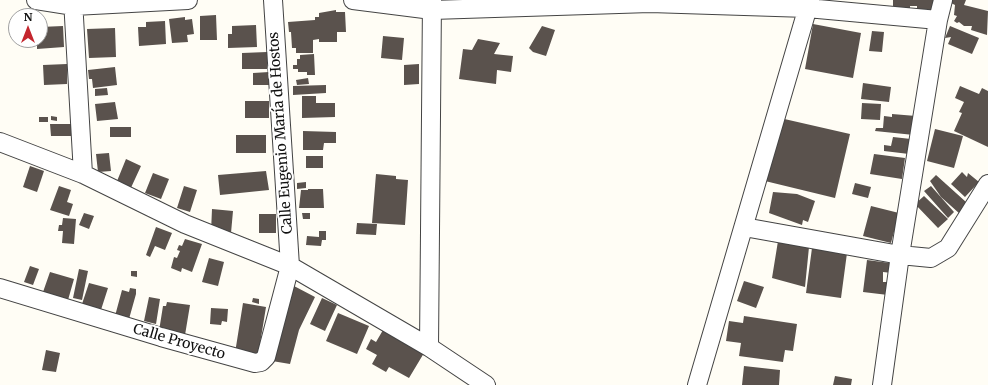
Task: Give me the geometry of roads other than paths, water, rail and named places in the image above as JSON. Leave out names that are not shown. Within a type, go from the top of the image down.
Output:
[{"type":"street","points":[[36,0],[73,3],[188,0]]},
{"type":"street","name":"Calle Eugenio María de Hostos","points":[[272,0],[290,266]]},
{"type":"street","points":[[353,0],[432,5],[650,2],[809,4],[938,20]]},
{"type":"street","points":[[882,385],[900,255],[938,20],[943,0]]},
{"type":"street","points":[[73,3],[83,174]]},
{"type":"street","points":[[697,385],[809,4]]},
{"type":"street","points":[[429,346],[432,5]]},
{"type":"street","points":[[0,142],[83,174],[185,224],[290,266],[429,346],[486,385]]},
{"type":"street","points":[[744,227],[900,255],[930,258],[948,248],[988,184]]},
{"type":"street","name":"Calle Proyecto","points":[[0,288],[161,337],[255,363],[261,362],[266,357],[290,266]]}]
